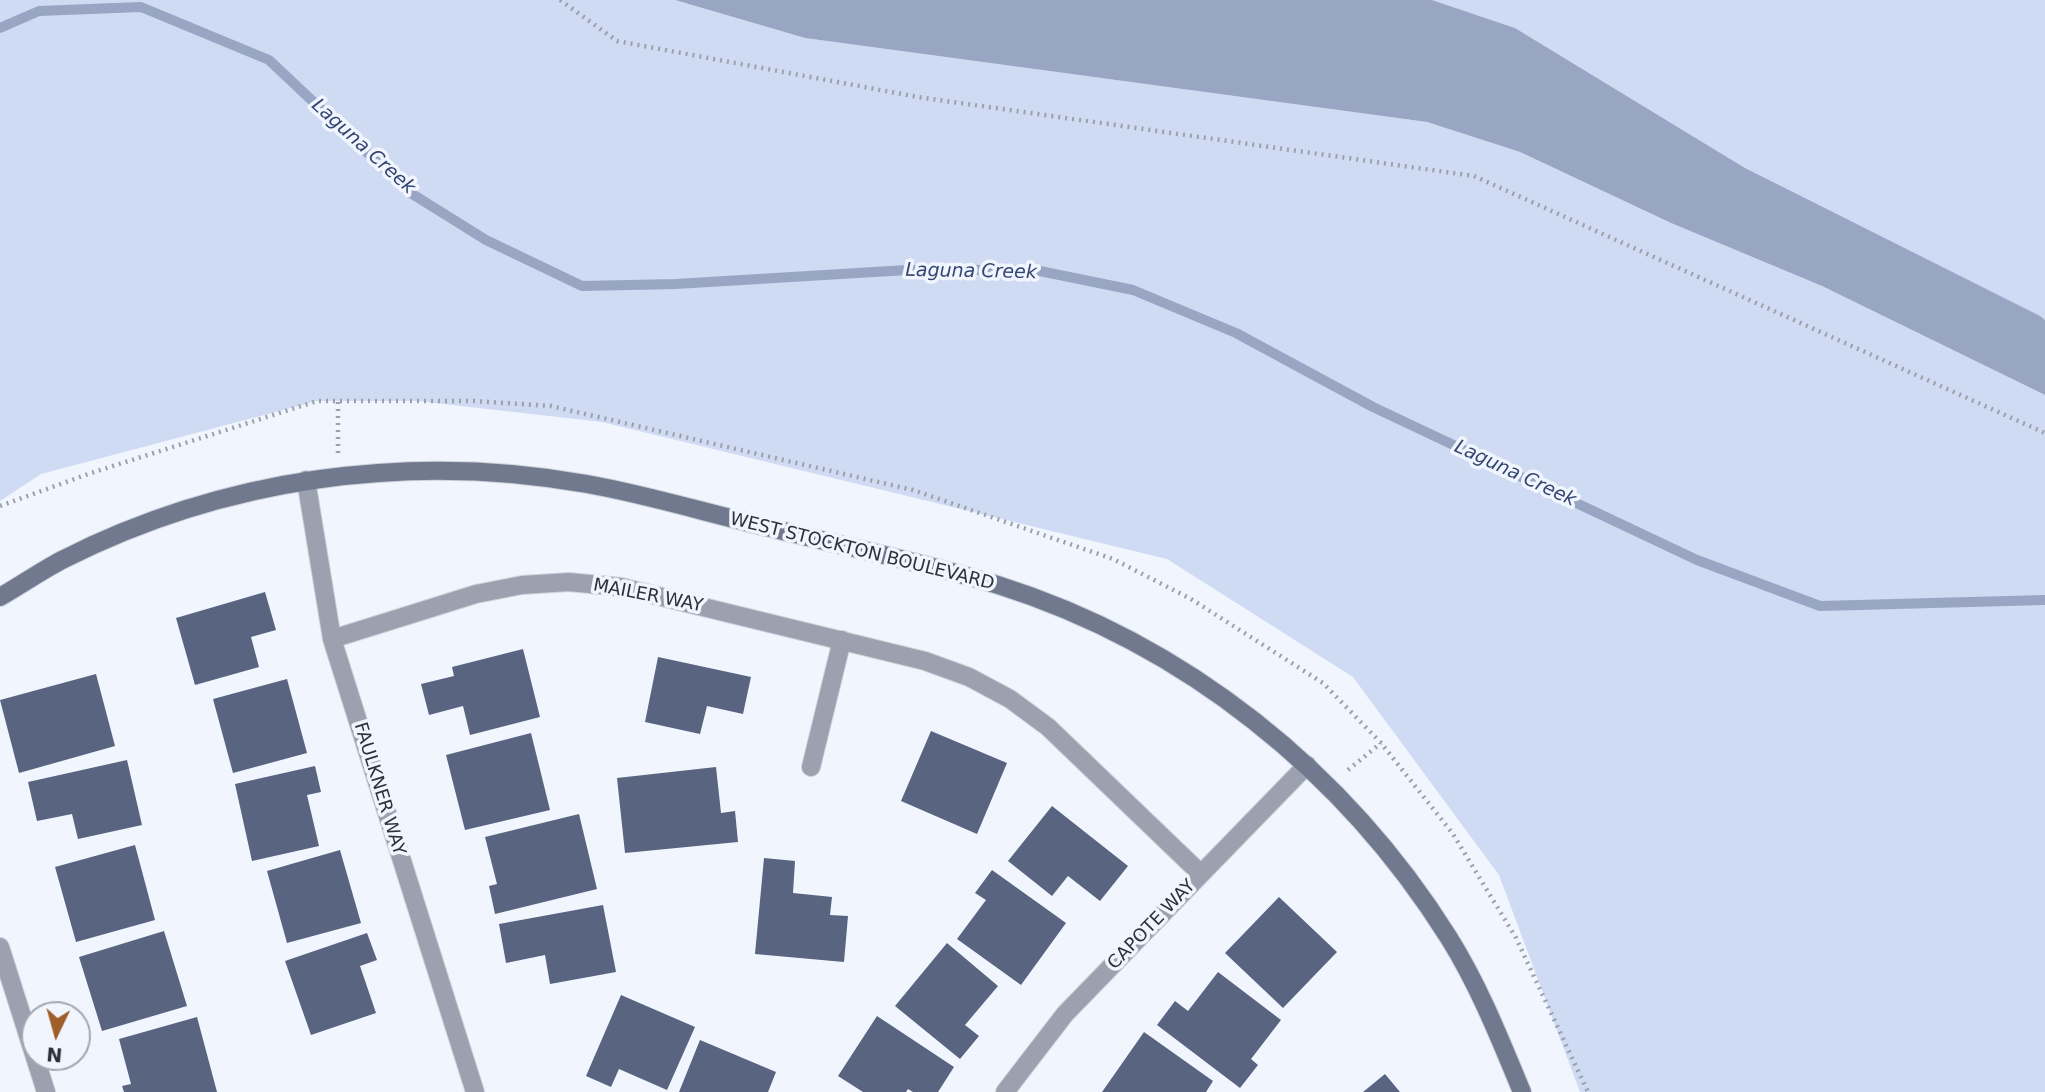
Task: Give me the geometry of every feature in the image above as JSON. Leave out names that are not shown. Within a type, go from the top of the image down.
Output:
[{"type":"street","name":"WEST STOCKTON BOULEVARD","points":[[0,597],[62,560],[140,526],[221,499],[306,480],[390,471],[489,471],[588,484],[1000,586],[1080,616],[1157,654],[1240,709],[1307,765],[1346,803],[1401,869],[1450,940],[1490,1015],[1522,1092]]},
{"type":"street","name":"FAULKNER WAY","points":[[306,480],[332,639],[475,1092]]},
{"type":"street","name":"MAILER WAY","points":[[332,639],[476,594],[522,584],[569,582],[621,587],[925,661],[969,677],[1010,699],[1048,727],[1201,874]]},
{"type":"street","points":[[811,767],[842,640]]},
{"type":"street","name":"CAPOTE WAY","points":[[1005,1092],[1065,1014],[1307,765]]},
{"type":"street","points":[[0,947],[46,1092]]},
{"type":"path","points":[[560,0],[617,40],[918,97],[1474,176],[2045,433]]},
{"type":"path","points":[[0,506],[317,401],[474,401],[551,406],[913,490],[1113,559],[1191,599],[1323,683],[1381,743],[1453,834],[1516,938],[1588,1092]]},
{"type":"path","points":[[337,477],[338,401]]},
{"type":"path","points":[[1328,786],[1381,743]]},
{"type":"shaded area","points":[[0,0],[675,0],[805,38],[1427,122],[1520,152],[1671,223],[1822,286],[2045,395],[2045,1092],[1580,1092],[1499,875],[1353,677],[1167,559],[602,422],[417,401],[317,401],[41,474],[0,501]]},
{"type":"shaded area","points":[[675,0],[1432,0],[1515,28],[1745,168],[2040,316],[2045,320],[2045,395],[1822,286],[1671,223],[1520,152],[1427,122],[805,38]]},
{"type":"shaded area","points":[[1432,0],[2045,0],[2045,320],[1745,168],[1515,28]]},
{"type":"building","points":[[265,592],[276,630],[251,637],[259,667],[195,685],[176,618]]},
{"type":"building","points":[[523,649],[540,717],[470,735],[463,706],[429,715],[421,684],[454,676],[452,667]]},
{"type":"building","points":[[658,657],[751,677],[743,714],[707,706],[700,734],[645,722]]},
{"type":"building","points":[[96,674],[115,746],[19,773],[0,700]]},
{"type":"building","points":[[287,679],[307,753],[233,773],[213,699]]},
{"type":"building","points":[[931,731],[1007,763],[977,834],[901,801]]},
{"type":"building","points":[[531,733],[550,810],[465,830],[446,755]]},
{"type":"building","points":[[127,760],[142,825],[78,839],[72,814],[37,821],[28,782]]},
{"type":"building","points":[[315,766],[321,792],[307,795],[319,846],[252,861],[235,784]]},
{"type":"building","points":[[716,767],[721,813],[735,811],[738,842],[625,853],[617,778]]},
{"type":"building","points":[[1052,806],[1128,866],[1100,901],[1068,876],[1052,896],[1008,861]]},
{"type":"building","points":[[579,814],[597,889],[495,914],[489,886],[497,884],[485,837]]},
{"type":"building","points":[[135,845],[155,920],[76,942],[55,867]]},
{"type":"building","points":[[340,850],[361,923],[287,943],[267,871]]},
{"type":"building","points":[[764,858],[795,861],[793,893],[832,897],[830,915],[848,916],[844,962],[755,954]]},
{"type":"building","points":[[992,870],[1066,923],[1021,985],[957,939],[986,900],[975,893]]},
{"type":"building","points":[[1279,897],[1337,952],[1283,1008],[1225,953]]},
{"type":"building","points":[[603,905],[616,972],[550,984],[545,955],[506,963],[499,924]]},
{"type":"building","points":[[164,931],[187,1006],[102,1031],[79,957]]},
{"type":"building","points":[[367,933],[377,960],[360,966],[376,1013],[311,1035],[285,961]]},
{"type":"building","points":[[947,943],[998,986],[965,1025],[979,1036],[960,1059],[895,1006]]},
{"type":"building","points":[[1218,972],[1281,1020],[1251,1059],[1258,1065],[1240,1088],[1157,1025],[1175,1001],[1188,1011]]},
{"type":"building","points":[[621,995],[695,1027],[667,1090],[619,1069],[611,1087],[586,1076]]},
{"type":"building","points":[[877,1016],[954,1067],[938,1092],[913,1092],[908,1089],[906,1092],[863,1092],[838,1076]]},
{"type":"building","points":[[197,1017],[217,1092],[124,1092],[122,1086],[131,1084],[119,1039]]},
{"type":"building","points":[[1144,1032],[1213,1081],[1206,1092],[1102,1092]]},
{"type":"building","points":[[700,1040],[776,1072],[768,1092],[679,1092]]},
{"type":"building","points":[[1385,1074],[1400,1092],[1363,1092]]},
{"type":"waterway","name":"Laguna Creek","points":[[0,28],[39,11],[141,7],[269,60],[409,192],[486,240],[582,286],[676,284],[907,270],[1035,270],[1133,290],[1236,333],[1373,407],[1697,560],[1820,606],[2045,600]]}]
